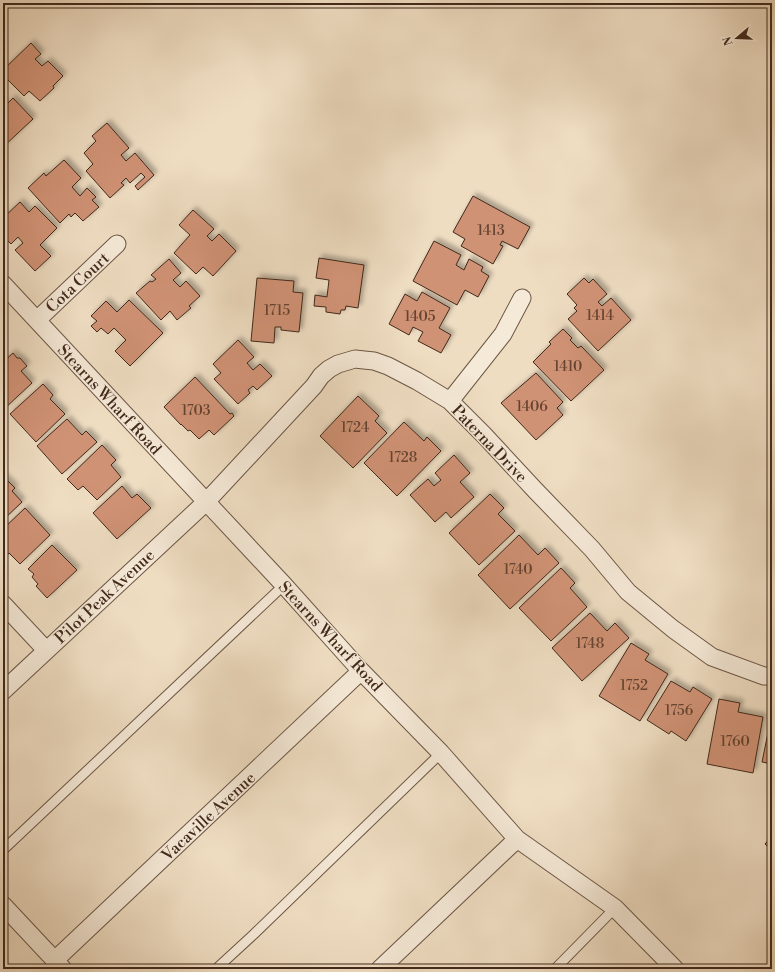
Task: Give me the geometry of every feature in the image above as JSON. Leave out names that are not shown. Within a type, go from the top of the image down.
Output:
[{"type":"street","name":"Cota Court","points":[[37,320],[117,244]]},
{"type":"street","name":"Stearns Wharf Road","points":[[3,284],[284,585],[362,671],[442,753],[517,839],[615,908],[675,969]]},
{"type":"street","points":[[450,401],[503,334],[522,298]]},
{"type":"street","name":"Paterna Drive","points":[[206,502],[329,369],[346,361],[355,359],[374,361],[388,366],[417,381],[450,401],[592,549],[628,592],[673,629],[712,657],[764,676],[772,676]]},
{"type":"street","name":"Pilot Peak Avenue","points":[[3,691],[206,502]]},
{"type":"street","points":[[3,604],[46,650]]},
{"type":"street","name":"Vacaville Avenue","points":[[59,965],[362,671]]},
{"type":"street","points":[[380,969],[517,839]]},
{"type":"street","points":[[3,905],[59,965]]},
{"type":"lane","points":[[3,850],[284,585]]},
{"type":"lane","points":[[216,969],[253,936],[442,753]]},
{"type":"lane","points":[[555,969],[615,908]]},
{"type":"building","points":[[31,43],[41,54],[35,59],[42,66],[48,61],[63,76],[53,86],[54,88],[40,101],[29,91],[24,96],[3,75],[3,70]]},
{"type":"building","points":[[13,98],[33,119],[3,147],[3,104],[5,106]]},
{"type":"building","points":[[107,123],[129,148],[121,155],[126,161],[135,153],[154,175],[138,190],[135,186],[145,177],[141,173],[130,183],[126,178],[121,183],[124,185],[110,198],[86,171],[93,164],[84,153],[96,141],[92,136]]},
{"type":"building","points":[[64,160],[81,178],[72,187],[80,196],[87,188],[96,197],[92,200],[99,207],[83,221],[75,213],[71,217],[69,214],[60,223],[28,188],[44,173],[46,176]]},
{"type":"building","points":[[473,196],[530,227],[518,249],[502,241],[500,245],[503,246],[493,264],[461,246],[465,239],[453,232]]},
{"type":"building","points":[[20,202],[29,212],[35,206],[57,228],[40,245],[51,256],[35,271],[15,250],[23,243],[18,237],[11,244],[3,236],[3,218]]},
{"type":"building","points":[[193,210],[214,229],[207,236],[212,241],[219,234],[236,251],[213,276],[203,267],[196,274],[174,253],[190,235],[179,225]]},
{"type":"building","points":[[434,241],[461,255],[456,265],[464,270],[469,259],[483,267],[481,271],[489,276],[478,297],[465,290],[457,305],[413,281]]},
{"type":"building","points":[[319,258],[364,265],[358,308],[346,306],[345,310],[341,310],[340,314],[326,312],[326,307],[314,306],[315,295],[327,297],[329,280],[316,278]]},
{"type":"building","points":[[169,259],[181,273],[173,280],[180,287],[186,281],[200,296],[189,306],[191,308],[177,320],[170,311],[161,320],[136,293],[150,281],[152,282],[156,279],[151,275]]},
{"type":"building","points":[[257,278],[294,281],[293,292],[303,293],[299,332],[281,330],[281,327],[275,327],[274,343],[251,341]]},
{"type":"building","points":[[584,278],[589,283],[593,279],[607,294],[598,302],[602,306],[611,298],[631,320],[598,351],[568,319],[577,311],[574,308],[577,305],[567,294]]},
{"type":"building","points":[[422,292],[450,308],[439,328],[451,335],[441,353],[418,341],[423,332],[413,327],[409,335],[389,324],[405,294],[417,301]]},
{"type":"building","points":[[129,300],[163,333],[130,366],[115,351],[126,340],[114,328],[108,334],[101,328],[97,332],[91,326],[97,321],[91,316],[106,301],[117,312]]},
{"type":"building","points":[[563,329],[572,338],[570,340],[578,348],[581,346],[604,370],[571,401],[533,362],[551,344],[549,342]]},
{"type":"building","points":[[238,340],[254,357],[247,363],[253,370],[260,364],[272,376],[257,390],[253,386],[248,390],[250,393],[238,404],[214,379],[221,373],[213,364]]},
{"type":"building","points":[[13,353],[27,366],[21,371],[32,383],[4,409],[3,362]]},
{"type":"building","points":[[536,373],[563,402],[557,408],[563,415],[536,440],[501,403]]},
{"type":"building","points":[[195,377],[230,414],[232,413],[234,416],[214,435],[209,430],[199,439],[190,430],[188,431],[181,425],[164,407]]},
{"type":"building","points":[[43,384],[53,395],[50,399],[65,414],[36,442],[10,414]]},
{"type":"building","points":[[358,396],[379,416],[375,421],[387,433],[353,468],[320,436]]},
{"type":"building","points":[[67,419],[82,435],[86,431],[97,442],[62,474],[37,446]]},
{"type":"building","points":[[404,422],[424,441],[427,437],[441,451],[397,496],[364,463]]},
{"type":"building","points":[[102,445],[116,460],[111,465],[121,477],[97,500],[83,486],[78,490],[67,479]]},
{"type":"building","points":[[454,455],[470,473],[460,482],[474,497],[451,518],[446,512],[435,522],[410,495],[428,479],[434,486],[441,480],[435,473]]},
{"type":"building","points":[[3,476],[15,488],[12,491],[22,502],[3,520]]},
{"type":"building","points":[[122,486],[132,498],[137,494],[151,508],[117,539],[93,513]]},
{"type":"building","points":[[490,494],[504,508],[498,514],[515,531],[479,565],[449,533]]},
{"type":"building","points":[[25,508],[50,535],[20,564],[9,553],[4,558],[3,557],[3,529]]},
{"type":"building","points":[[519,535],[538,555],[545,548],[559,563],[510,609],[478,575]]},
{"type":"building","points":[[52,545],[77,570],[47,598],[36,586],[38,584],[32,577],[34,574],[28,569]]},
{"type":"building","points":[[561,568],[575,583],[570,588],[587,607],[551,641],[519,608]]},
{"type":"building","points":[[590,613],[607,631],[615,623],[629,638],[582,681],[552,648]]},
{"type":"building","points":[[631,643],[649,654],[645,660],[668,674],[640,721],[599,696]]},
{"type":"building","points":[[671,681],[690,692],[693,687],[712,699],[686,741],[671,731],[669,734],[647,720]]},
{"type":"building","points":[[719,699],[740,703],[738,712],[763,717],[753,773],[707,764]]},
{"type":"building","points":[[771,718],[772,719],[772,764],[762,762]]},
{"type":"building","points":[[772,836],[772,851],[765,844]]}]
